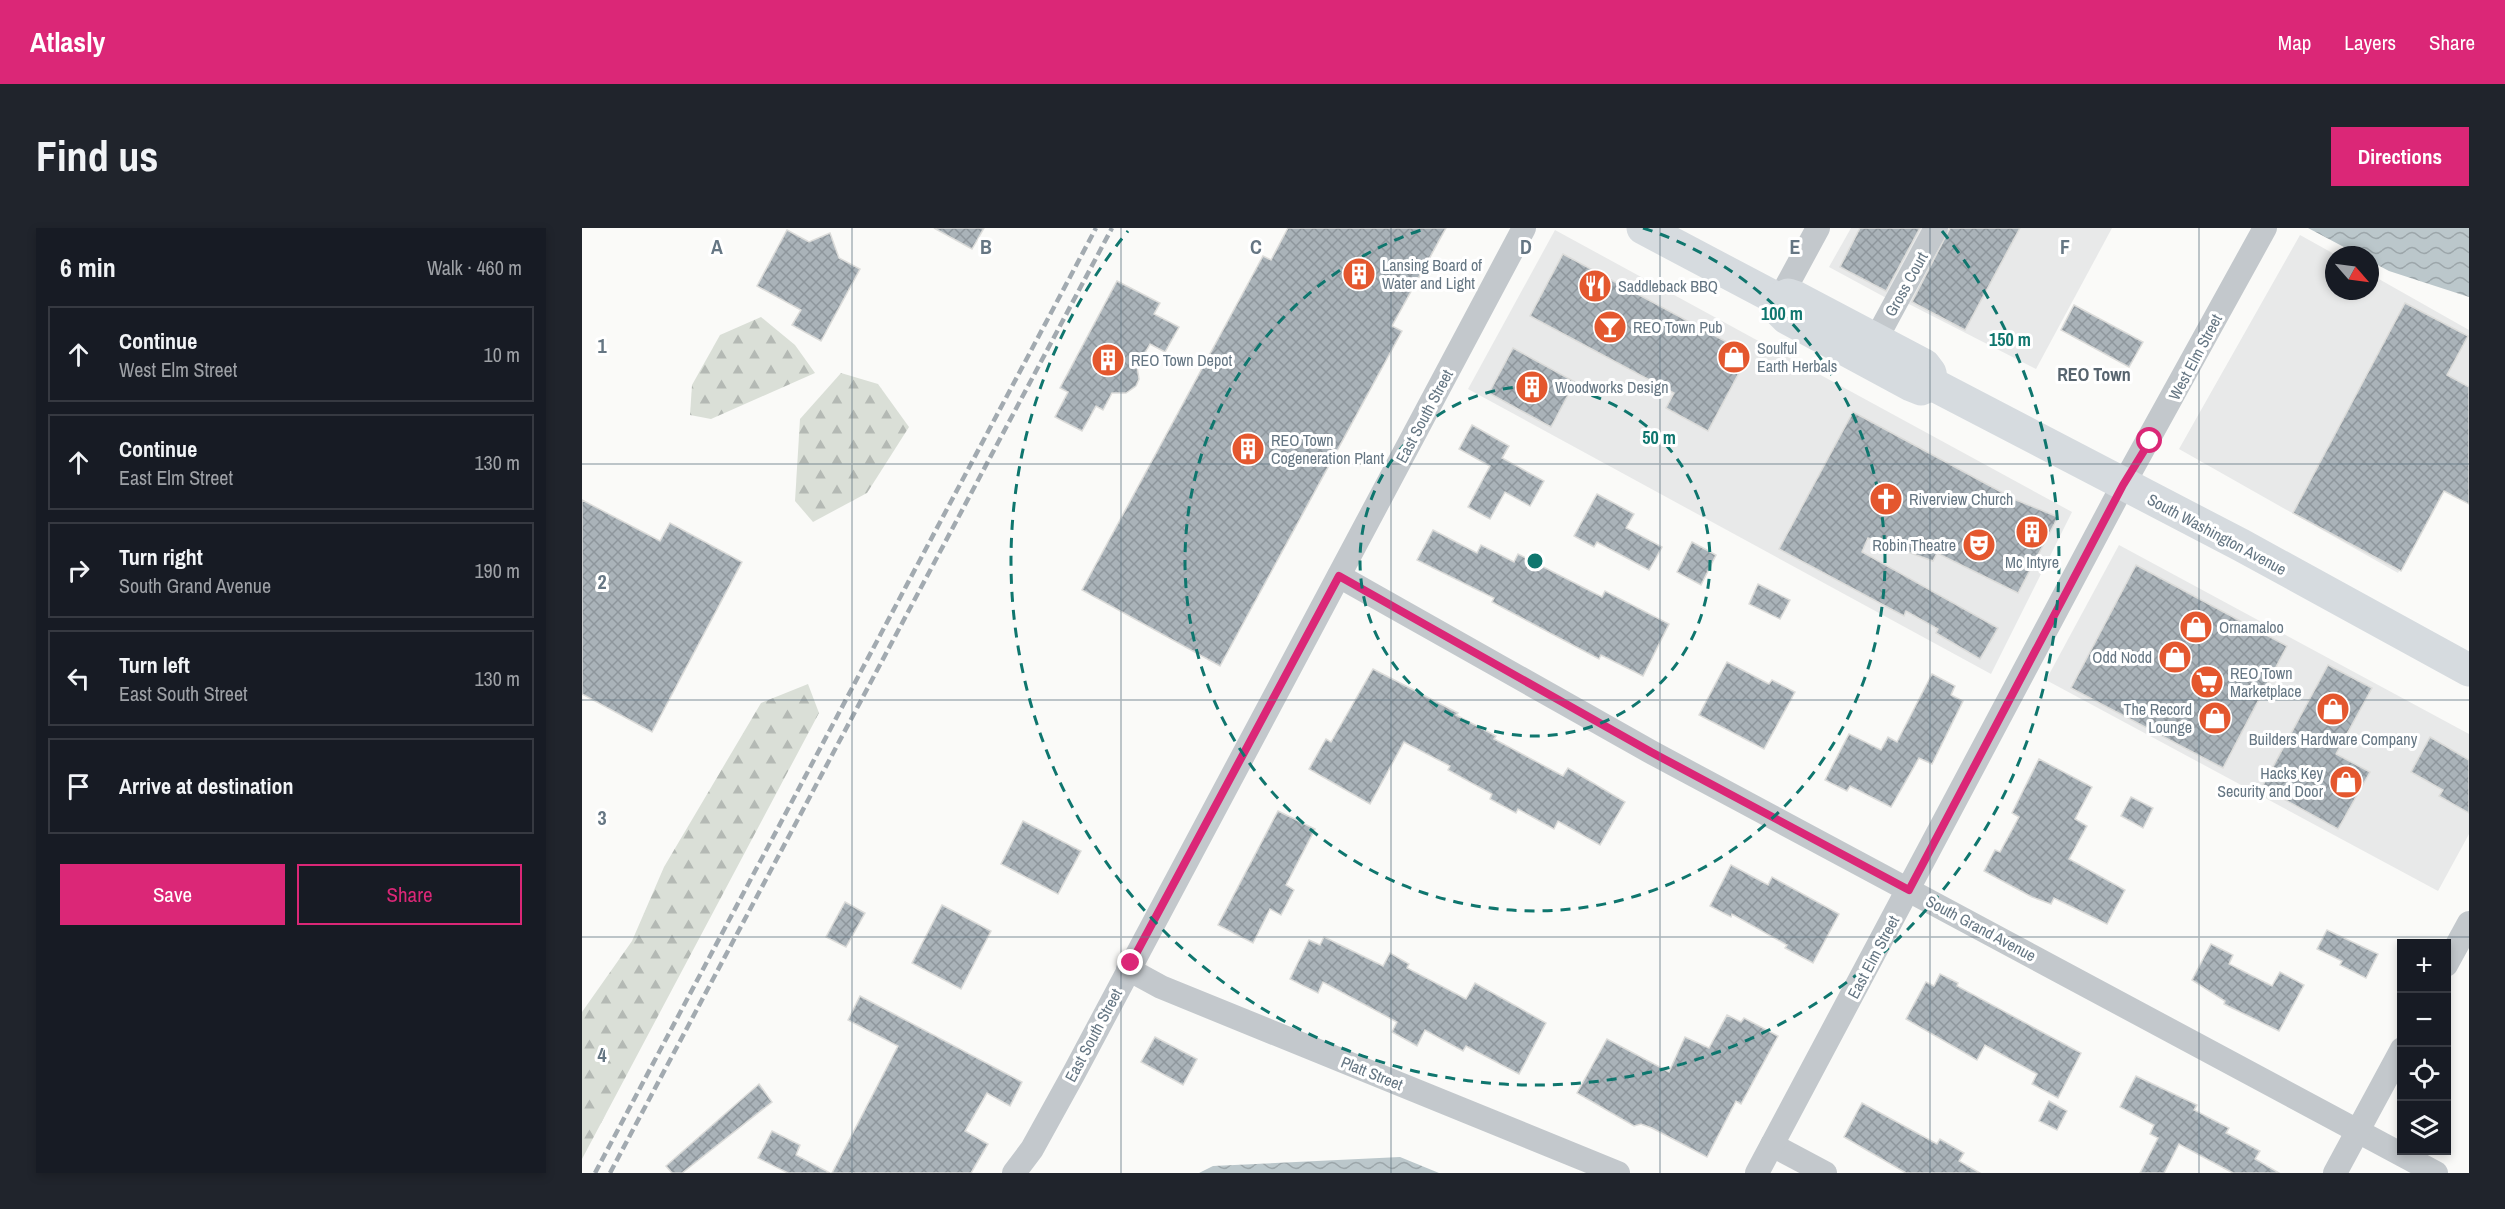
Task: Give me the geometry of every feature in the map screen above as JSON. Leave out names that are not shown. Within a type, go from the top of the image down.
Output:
[{"type":"street","name":"East South Street","points":[[1014,1173],[1048,1120],[1524,228]]},
{"type":"street","name":"South Washington Avenue","points":[[1643,228],[1779,300]]},
{"type":"street","points":[[1779,300],[1818,228]]},
{"type":"street","name":"Gross Court","points":[[1876,339],[1936,228]]},
{"type":"street","name":"West Elm Street","points":[[2123,485],[2265,228]]},
{"type":"street","name":"South Washington Avenue","points":[[1779,300],[1788,295],[1797,298],[1924,365],[1930,373],[1932,384]]},
{"type":"street","name":"South Washington Avenue","points":[[1779,300],[1780,311],[1796,323],[1911,386],[1922,389],[1932,384]]},
{"type":"street","name":"South Washington Avenue","points":[[1932,384],[2241,545],[2469,670]]},
{"type":"street","name":"East Elm Street","points":[[1757,1173],[2123,485]]},
{"type":"street","name":"South Grand Avenue","points":[[1339,576],[1651,752],[2436,1173]]},
{"type":"street","points":[[2451,956],[2469,923]]},
{"type":"street","name":"Platt Street","points":[[1128,969],[1161,987],[1618,1173]]},
{"type":"street","points":[[2335,1173],[2397,1058]]},
{"type":"street","points":[[1772,1145],[1825,1173]]},
{"type":"shaded area","points":[[1851,228],[1928,228],[1890,300],[1829,267]]},
{"type":"shaded area","points":[[1943,228],[2112,228],[2036,369],[1903,301]]},
{"type":"shaded area","points":[[1555,230],[2072,512],[1991,674],[1468,389]]},
{"type":"shaded area","points":[[2300,235],[2325,249],[2325,300],[2379,300],[2379,279],[2469,330],[2469,448],[2398,573],[2179,449]]},
{"type":"shaded area","points":[[2119,545],[2469,734],[2469,834],[2438,891],[2046,680]]},
{"type":"green space","points":[[761,317],[795,345],[815,373],[711,419],[690,415],[692,385],[720,335]]},
{"type":"green space","points":[[841,373],[878,384],[909,427],[867,493],[813,522],[795,501],[800,419]]},
{"type":"green space","points":[[808,684],[819,713],[582,1159],[582,1012],[632,941],[664,867],[761,703]]},
{"type":"water","points":[[2308,228],[2469,228],[2469,297],[2379,266],[2379,246],[2342,246]]},
{"type":"water","points":[[1400,1157],[1439,1173],[1199,1173],[1213,1166]]},
{"type":"building","points":[[934,228],[984,228],[972,249]]},
{"type":"building","name":"REO Town Cogeneration Plant","points":[[1288,228],[1446,228],[1392,326],[1402,331],[1220,666],[1082,590],[1263,256],[1271,260]]},
{"type":"building","points":[[1860,228],[1920,228],[1886,291],[1840,267]]},
{"type":"building","points":[[1950,228],[2020,228],[1965,330],[1912,302]]},
{"type":"building","points":[[787,230],[809,242],[830,233],[839,258],[860,269],[821,341],[792,325],[801,310],[757,286]]},
{"type":"building","points":[[1563,254],[1749,354],[1708,431],[1666,408],[1674,393],[1530,316]]},
{"type":"building","name":"REO Town Depot","points":[[1117,281],[1160,303],[1154,314],[1179,327],[1165,352],[1150,344],[1137,367],[1139,379],[1136,386],[1126,393],[1112,393],[1103,410],[1096,406],[1082,431],[1055,417],[1068,392],[1060,388]]},
{"type":"building","points":[[2405,303],[2468,336],[2447,375],[2469,387],[2469,504],[2444,491],[2401,571],[2293,513]]},
{"type":"building","points":[[2074,305],[2143,342],[2129,367],[2061,330]]},
{"type":"building","name":"Woodworks Design","points":[[1513,348],[1575,382],[1551,427],[1489,393]]},
{"type":"building","name":"Riverview Church","points":[[1853,412],[2016,500],[2058,517],[2018,593],[1937,553],[1933,561],[1868,538],[1862,552],[1998,628],[1980,659],[1936,633],[1938,629],[1906,611],[1904,616],[1779,549]]},
{"type":"building","points":[[1472,425],[1509,446],[1502,458],[1544,481],[1530,506],[1505,492],[1490,519],[1468,507],[1490,466],[1459,449]]},
{"type":"building","points":[[1597,494],[1634,514],[1626,528],[1662,547],[1649,570],[1597,542],[1594,547],[1574,536]]},
{"type":"building","points":[[582,500],[660,541],[670,523],[742,562],[652,732],[582,694]]},
{"type":"building","points":[[1433,530],[1477,553],[1481,545],[1514,562],[1518,554],[1602,597],[1605,591],[1669,624],[1643,676],[1601,655],[1599,659],[1492,602],[1494,598],[1417,560]]},
{"type":"building","points":[[1692,542],[1716,555],[1701,585],[1677,572]]},
{"type":"building","name":"REO Town Marketplace","points":[[2136,565],[2287,646],[2223,768],[2071,688]]},
{"type":"building","points":[[1758,584],[1790,600],[1780,619],[1749,604]]},
{"type":"building","points":[[1727,662],[1769,684],[1772,680],[1795,692],[1764,749],[1699,715]]},
{"type":"building","points":[[2328,665],[2372,688],[2336,754],[2370,772],[2338,829],[2262,787]]},
{"type":"building","points":[[1373,669],[1458,713],[1456,715],[1496,736],[1494,739],[1563,776],[1568,768],[1625,802],[1600,845],[1558,821],[1554,829],[1518,809],[1516,813],[1490,799],[1492,794],[1448,770],[1450,766],[1404,742],[1370,804],[1309,769],[1326,739],[1331,742]]},
{"type":"building","points":[[1932,674],[1955,686],[1951,695],[1963,701],[1932,764],[1919,758],[1891,807],[1850,786],[1847,791],[1825,780],[1849,734],[1881,750],[1888,737],[1897,742]]},
{"type":"building","points":[[2430,737],[2469,760],[2469,813],[2439,796],[2443,790],[2411,772]]},
{"type":"building","points":[[2039,759],[2092,787],[2075,819],[2087,826],[2069,859],[2125,890],[2107,924],[2054,898],[2051,904],[2032,897],[1984,871],[1995,850],[2000,852],[2019,817],[2012,813]]},
{"type":"building","points":[[2131,797],[2153,808],[2143,828],[2121,816]]},
{"type":"building","points":[[1278,811],[1315,829],[1286,885],[1294,890],[1281,915],[1270,909],[1253,943],[1218,925]]},
{"type":"building","points":[[1023,821],[1081,851],[1058,894],[1001,864]]},
{"type":"building","points":[[1731,865],[1768,885],[1772,877],[1839,914],[1813,963],[1785,948],[1787,945],[1732,914],[1731,917],[1710,906]]},
{"type":"building","points":[[845,902],[865,913],[846,947],[826,937]]},
{"type":"building","points":[[942,905],[991,931],[961,989],[912,963]]},
{"type":"building","points":[[2327,930],[2378,954],[2366,978],[2340,965],[2342,961],[2317,949]]},
{"type":"building","points":[[1324,937],[1383,966],[1390,953],[1409,964],[1407,968],[1466,999],[1475,983],[1546,1023],[1519,1074],[1466,1046],[1463,1051],[1425,1030],[1417,1046],[1392,1032],[1397,1022],[1323,982],[1318,993],[1290,979],[1309,940],[1320,945]]},
{"type":"building","points":[[2211,944],[2233,955],[2229,964],[2272,986],[2280,972],[2304,985],[2279,1031],[2224,1004],[2225,1001],[2192,980]]},
{"type":"building","points":[[1940,974],[1958,983],[1957,986],[2081,1053],[2058,1098],[2032,1084],[2037,1074],[1985,1045],[1977,1060],[1906,1019],[1926,982],[1934,986]]},
{"type":"building","points":[[860,996],[1022,1082],[1010,1106],[987,1093],[965,1131],[988,1144],[971,1173],[832,1173],[898,1046],[848,1020]]},
{"type":"building","points":[[1727,1015],[1741,1022],[1744,1018],[1778,1036],[1741,1104],[1736,1101],[1707,1157],[1652,1128],[1641,1124],[1634,1126],[1577,1093],[1607,1039],[1669,1072],[1685,1037],[1709,1048]]},
{"type":"building","points":[[1155,1037],[1197,1059],[1183,1085],[1141,1062]]},
{"type":"building","points":[[2136,1076],[2197,1105],[2194,1110],[2229,1128],[2226,1133],[2260,1151],[2255,1159],[2279,1173],[2233,1173],[2179,1144],[2164,1173],[2140,1173],[2158,1138],[2150,1134],[2154,1125],[2120,1107]]},
{"type":"building","points":[[759,1084],[772,1102],[682,1173],[672,1173],[666,1166]]},
{"type":"building","points":[[2049,1101],[2067,1111],[2057,1130],[2039,1121]]},
{"type":"building","points":[[1862,1103],[1937,1144],[1940,1139],[1964,1153],[1959,1161],[1980,1173],[1906,1173],[1844,1137]]},
{"type":"building","points":[[772,1131],[800,1145],[796,1155],[830,1173],[788,1173],[758,1158]]},
{"type":"railway","points":[[595,1173],[1096,228]]},
{"type":"railway","points":[[610,1173],[1112,228]]},
{"type":"place","name":"Lansing Board of Water and Light","points":[[1359,274]]},
{"type":"place","name":"Saddleback BBQ","points":[[1595,286]]},
{"type":"place","name":"REO Town Pub","points":[[1610,327]]},
{"type":"place","name":"Soulful Earth Herbals","points":[[1734,357]]},
{"type":"place","name":"REO Town Depot","points":[[1108,360]]},
{"type":"place","name":"Woodworks Design","points":[[1532,387]]},
{"type":"place","name":"REO Town Cogeneration Plant","points":[[1248,449]]},
{"type":"place","name":"Riverview Church","points":[[1886,499]]},
{"type":"place","name":"Mc Intyre","points":[[2032,532]]},
{"type":"place","name":"Robin Theatre","points":[[1979,545]]},
{"type":"place","name":"Ornamaloo","points":[[2196,627]]},
{"type":"place","name":"Odd Nodd","points":[[2175,657]]},
{"type":"place","name":"REO Town Marketplace","points":[[2207,682]]},
{"type":"place","name":"Builders Hardware Company","points":[[2333,709]]},
{"type":"place","name":"The Record Lounge","points":[[2215,718]]},
{"type":"place","name":"Hacks Key Security and Door","points":[[2346,782]]},
{"type":"district","name":"REO Town","points":[[2094,374]]},
{"type":"route","points":[[1131,963],[1339,576],[1651,752],[1909,890],[2123,485],[2150,441]]}]
